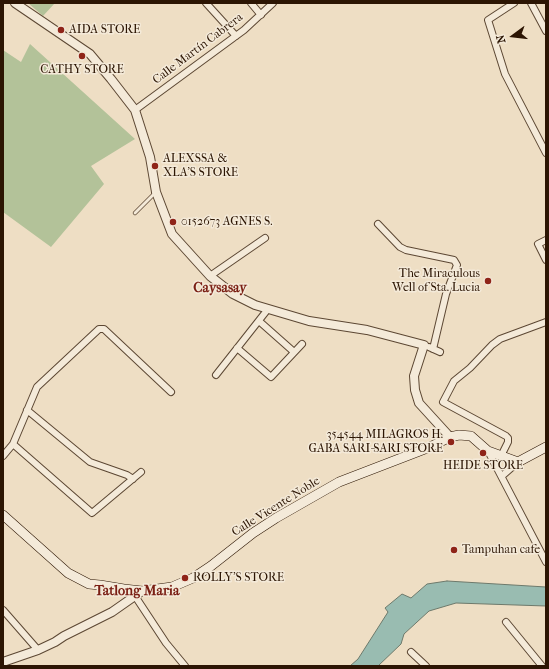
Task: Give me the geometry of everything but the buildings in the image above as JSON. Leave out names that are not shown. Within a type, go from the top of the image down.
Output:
[{"type":"main road","name":"Calle Vicente Noble","points":[[138,593],[172,587],[193,578],[253,533],[339,482],[430,447],[450,437],[459,435],[471,436],[488,451],[518,462]]},
{"type":"main road","points":[[518,462],[546,447]]},
{"type":"main road","points":[[3,515],[68,573],[89,584],[100,584],[138,593]]},
{"type":"street","points":[[14,3],[90,54],[111,78],[135,110],[150,157],[156,192],[172,234],[210,276],[233,294],[255,306],[309,321],[367,330],[424,345],[440,352]]},
{"type":"street","points":[[206,3],[236,36]]},
{"type":"street","points":[[251,3],[261,15]]},
{"type":"street","name":"Calle Martín Cabrera","points":[[135,110],[236,36],[261,15],[272,3]]},
{"type":"street","points":[[514,3],[488,20],[505,74],[546,153]]},
{"type":"street","points":[[531,3],[546,31]]},
{"type":"street","points":[[378,224],[400,247],[406,250],[454,260],[457,265],[446,294],[433,349]]},
{"type":"street","points":[[210,276],[266,238]]},
{"type":"street","points":[[546,240],[538,244],[546,260]]},
{"type":"street","points":[[216,375],[268,309]]},
{"type":"street","points":[[259,321],[294,352]]},
{"type":"street","points":[[501,456],[508,442],[508,438],[506,436],[442,402],[454,381],[470,368],[492,345],[500,339],[546,322]]},
{"type":"street","points":[[3,456],[13,444],[37,388],[99,329],[104,329],[171,392]]},
{"type":"street","points":[[237,348],[271,377],[302,344]]},
{"type":"street","points":[[424,345],[414,376],[415,390],[419,403],[450,437]]},
{"type":"street","points":[[27,410],[90,462],[127,475],[132,479]]},
{"type":"street","points":[[13,444],[92,513],[140,472]]},
{"type":"street","points":[[488,451],[546,562]]},
{"type":"street","points":[[502,476],[518,462]]},
{"type":"street","points":[[138,593],[166,643],[185,666]]},
{"type":"street","name":"Calle Vicente Noble","points":[[3,662],[38,650],[112,612],[138,593]]},
{"type":"street","points":[[3,610],[38,650]]},
{"type":"street","points":[[506,622],[542,666]]},
{"type":"street","points":[[411,652],[426,666]]},
{"type":"lane","points":[[135,213],[156,192]]},
{"type":"green space","points":[[28,3],[55,3],[43,16]]},
{"type":"green space","points":[[30,44],[135,139],[91,166],[104,184],[51,247],[3,212],[3,50],[21,62]]},
{"type":"water","points":[[447,581],[546,587],[546,606],[456,603],[429,611],[404,634],[401,644],[378,666],[350,666],[358,659],[388,612],[385,608],[402,594],[411,598],[427,584]]},
{"type":"place","name":"AIDA STORE","points":[[61,30]]},
{"type":"place","name":"CATHY STORE","points":[[82,56]]},
{"type":"place","name":"ALEXSSA & XLA'S STORE","points":[[155,166]]},
{"type":"place","name":"0152673 AGNES S.","points":[[173,222]]},
{"type":"place","name":"The Miraculous Well of Sta. Lucia","points":[[488,281]]},
{"type":"place","name":"354544 MILAGROS H. GABA SARI-SARI STORE","points":[[451,442]]},
{"type":"place","name":"HEIDE STORE","points":[[483,453]]},
{"type":"place","name":"Tampuhan cafe","points":[[454,550]]},
{"type":"place","name":"ROLLY'S STORE","points":[[185,578]]},
{"type":"district","name":"Caysasay","points":[[220,289]]},
{"type":"district","name":"Tatlong Maria","points":[[137,592]]}]
